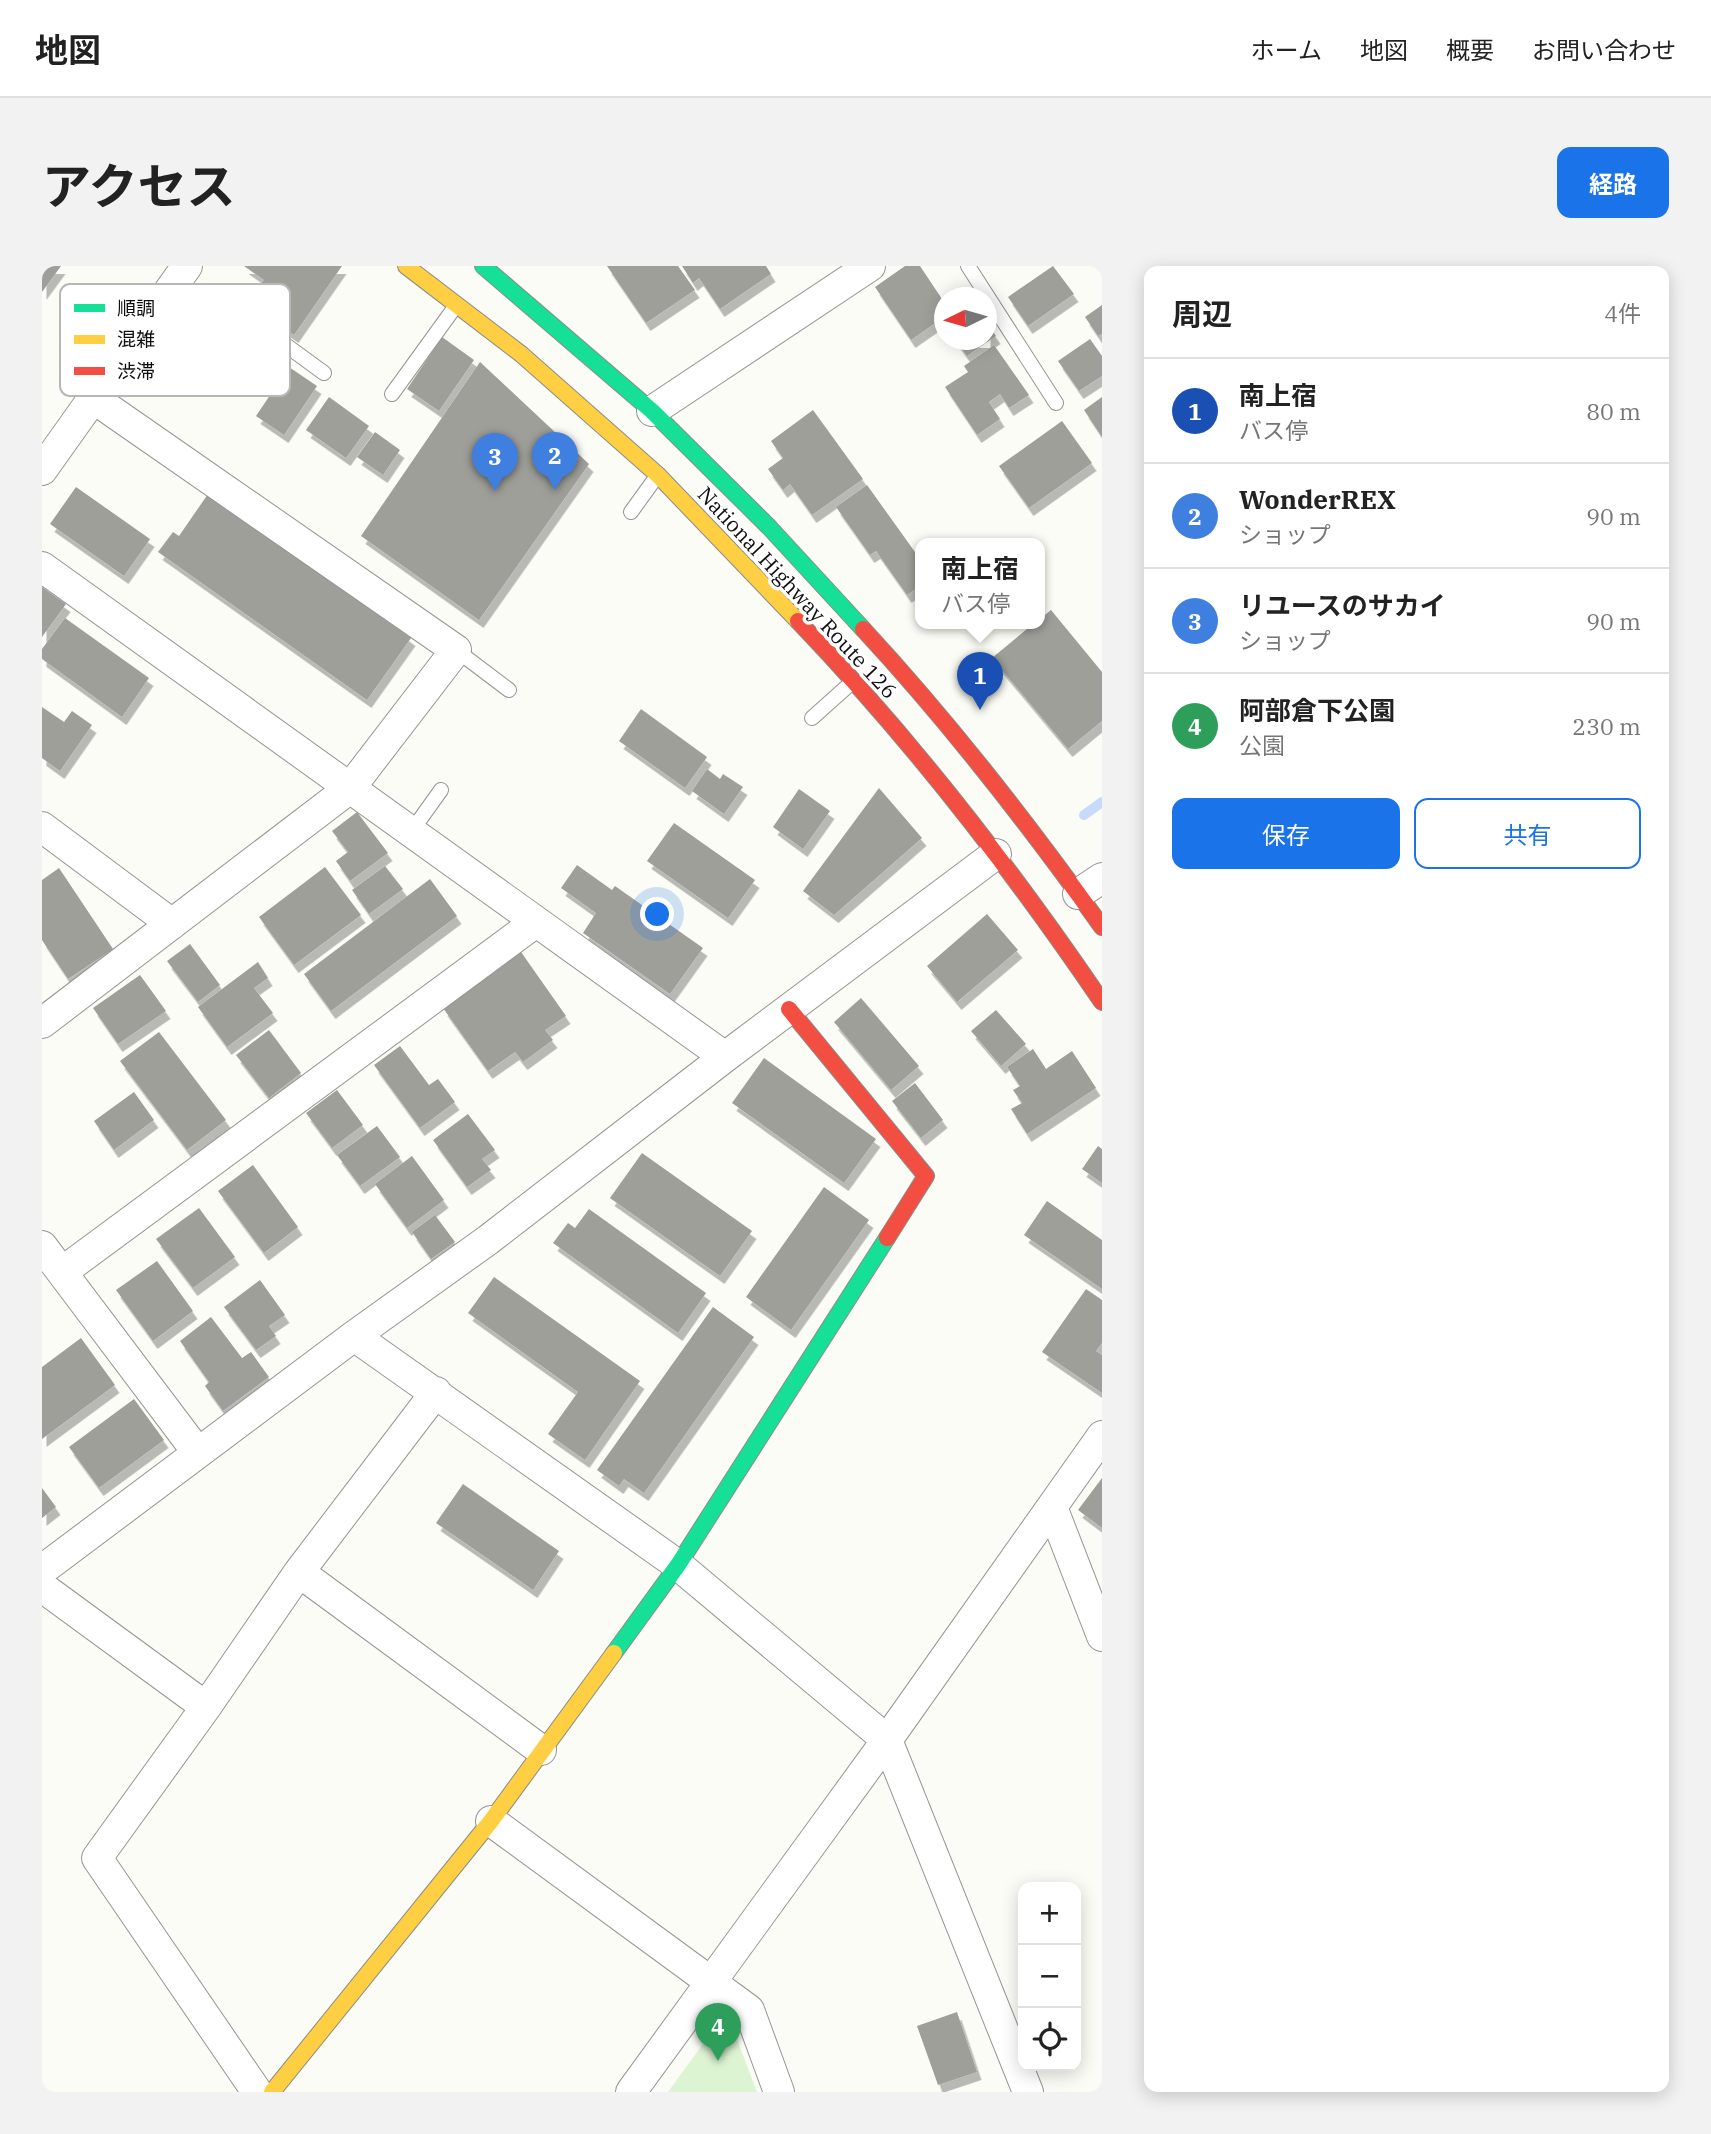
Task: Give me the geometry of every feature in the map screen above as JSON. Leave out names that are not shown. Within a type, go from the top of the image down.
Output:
[{"type":"main road","name":"National Highway Route 126","points":[[406,266],[521,354],[658,475],[811,635],[908,746],[996,854],[1046,919],[1102,1002]]},
{"type":"main road","name":"National Highway Route 126","points":[[483,266],[652,411],[769,527],[926,697],[1029,824],[1090,886],[1102,927]]},
{"type":"main road","points":[[272,2092],[491,1821],[678,1565],[926,1176],[789,1009]]},
{"type":"street","points":[[174,284],[187,266]]},
{"type":"street","points":[[652,411],[865,267]]},
{"type":"street","points":[[42,470],[93,398],[457,650],[350,788],[42,1023]]},
{"type":"street","points":[[42,567],[725,1057]]},
{"type":"street","points":[[42,827],[172,924]]},
{"type":"street","points":[[42,1570],[354,1336],[488,1240],[725,1057],[996,854]]},
{"type":"street","points":[[62,1272],[536,922]]},
{"type":"street","points":[[42,1246],[198,1453]]},
{"type":"street","points":[[354,1336],[678,1565],[887,1740],[1028,2092]]},
{"type":"street","points":[[257,2092],[97,1858],[299,1572],[436,1392]]},
{"type":"street","points":[[631,2092],[887,1740],[1102,1436]]},
{"type":"street","points":[[1052,1507],[1102,1636]]},
{"type":"street","points":[[299,1572],[541,1750]]},
{"type":"street","points":[[42,1587],[206,1707]]},
{"type":"street","points":[[491,1821],[749,2010],[779,2092]]},
{"type":"lane","points":[[968,266],[1056,403]]},
{"type":"lane","points":[[392,394],[457,304]]},
{"type":"lane","points":[[290,348],[324,373]]},
{"type":"lane","points":[[631,512],[658,475]]},
{"type":"lane","points":[[457,650],[509,690]]},
{"type":"lane","points":[[812,718],[852,682]]},
{"type":"lane","points":[[411,832],[441,790]]},
{"type":"green space","points":[[719,2022],[733,2029],[757,2092],[668,2092]]},
{"type":"building","points":[[42,266],[61,266],[42,292]]},
{"type":"building","points":[[244,266],[342,266],[294,335],[290,332],[290,284],[261,284],[264,280]]},
{"type":"building","points":[[607,266],[678,266],[695,290],[646,323]]},
{"type":"building","points":[[682,266],[766,266],[771,274],[720,309],[699,278],[693,283]]},
{"type":"building","points":[[905,266],[920,266],[934,287],[934,324],[911,340],[875,287]]},
{"type":"building","points":[[1053,266],[1074,294],[1028,326],[1008,297]]},
{"type":"building","points":[[1102,305],[1102,334],[1098,336],[1085,317]]},
{"type":"building","points":[[442,337],[474,360],[439,411],[407,389]]},
{"type":"building","points":[[1090,339],[1102,356],[1102,376],[1079,391],[1058,361]]},
{"type":"building","points":[[997,349],[1029,395],[1009,408],[1000,394],[989,402],[1000,419],[977,435],[945,387],[968,372],[964,366],[987,350]]},
{"type":"building","points":[[962,350],[976,350],[967,356]]},
{"type":"building","points":[[480,362],[589,464],[479,620],[361,536]]},
{"type":"building","points":[[290,368],[317,386],[284,435],[256,416],[269,396],[290,396]]},
{"type":"building","points":[[329,397],[369,426],[346,458],[306,430]]},
{"type":"building","points":[[1102,397],[1102,437],[1084,410]]},
{"type":"building","points":[[813,410],[863,479],[812,515],[790,484],[783,490],[768,469],[783,458],[771,441]]},
{"type":"building","points":[[1062,421],[1092,463],[1029,508],[999,466]]},
{"type":"building","points":[[375,432],[400,450],[383,475],[357,457]]},
{"type":"building","points":[[867,485],[915,552],[915,589],[907,595],[876,551],[870,555],[836,507]]},
{"type":"building","points":[[76,487],[150,539],[124,576],[50,524]]},
{"type":"building","points":[[208,494],[411,638],[367,700],[158,552],[173,532],[179,536]]},
{"type":"building","points":[[42,587],[66,604],[42,637]]},
{"type":"building","points":[[1051,610],[1102,672],[1102,721],[1068,749],[992,658],[1027,629],[1045,629],[1045,615]]},
{"type":"building","points":[[65,618],[149,678],[122,717],[42,659],[42,649]]},
{"type":"building","points":[[42,707],[64,722],[72,711],[92,725],[60,771],[42,758]]},
{"type":"building","points":[[641,709],[707,757],[685,788],[619,741]]},
{"type":"building","points":[[707,769],[720,779],[723,774],[743,787],[724,814],[692,791]]},
{"type":"building","points":[[879,788],[922,838],[834,915],[803,891]]},
{"type":"building","points":[[799,789],[830,811],[803,849],[773,827]]},
{"type":"building","points":[[357,812],[388,853],[350,881],[336,861],[348,852],[332,831]]},
{"type":"building","points":[[674,823],[755,880],[728,918],[647,861]]},
{"type":"building","points":[[577,865],[612,890],[615,886],[703,948],[670,994],[583,933],[596,913],[561,888]]},
{"type":"building","points":[[385,866],[403,889],[369,914],[352,890]]},
{"type":"building","points":[[325,867],[361,915],[294,965],[259,917]]},
{"type":"building","points":[[59,868],[113,949],[68,979],[42,940],[42,880]]},
{"type":"building","points":[[430,879],[457,916],[331,1011],[304,974]]},
{"type":"building","points":[[987,914],[1018,950],[957,1002],[927,966]]},
{"type":"building","points":[[190,944],[220,985],[198,1002],[167,961]]},
{"type":"building","points":[[521,952],[566,1016],[545,1030],[553,1040],[523,1062],[515,1052],[488,1071],[443,1008]]},
{"type":"building","points":[[258,962],[268,978],[254,988],[273,1013],[227,1047],[198,1007]]},
{"type":"building","points":[[140,975],[166,1011],[118,1044],[93,1008]]},
{"type":"building","points":[[861,998],[919,1066],[891,1090],[834,1022]]},
{"type":"building","points":[[996,1010],[1026,1044],[1001,1066],[971,1031]]},
{"type":"building","points":[[269,1030],[301,1073],[269,1098],[236,1055]]},
{"type":"building","points":[[159,1032],[226,1120],[187,1150],[120,1061]]},
{"type":"building","points":[[400,1046],[429,1085],[438,1079],[455,1102],[420,1128],[374,1065]]},
{"type":"building","points":[[1033,1049],[1046,1069],[1072,1051],[1096,1088],[1027,1134],[1011,1109],[1022,1103],[1013,1090],[1020,1086],[1007,1067]]},
{"type":"building","points":[[764,1058],[876,1139],[844,1183],[732,1103]]},
{"type":"building","points":[[915,1083],[943,1120],[921,1138],[892,1101]]},
{"type":"building","points":[[337,1090],[363,1125],[332,1148],[306,1113]]},
{"type":"building","points":[[134,1092],[154,1120],[114,1150],[94,1121]]},
{"type":"building","points":[[468,1114],[495,1150],[482,1159],[491,1170],[467,1187],[433,1140]]},
{"type":"building","points":[[377,1126],[400,1157],[360,1186],[337,1155]]},
{"type":"building","points":[[1098,1146],[1102,1149],[1102,1183],[1082,1169]]},
{"type":"building","points":[[642,1153],[752,1231],[720,1276],[610,1198]]},
{"type":"building","points":[[412,1156],[444,1200],[407,1228],[375,1184]]},
{"type":"building","points":[[253,1165],[298,1227],[264,1253],[218,1191]]},
{"type":"building","points":[[824,1187],[869,1220],[791,1330],[746,1297]]},
{"type":"building","points":[[1047,1201],[1102,1240],[1102,1289],[1024,1235]]},
{"type":"building","points":[[199,1208],[235,1257],[193,1288],[156,1239]]},
{"type":"building","points":[[589,1209],[706,1293],[678,1333],[553,1243],[568,1223],[575,1228]]},
{"type":"building","points":[[435,1215],[455,1242],[431,1259],[412,1232]]},
{"type":"building","points":[[157,1261],[193,1311],[153,1341],[116,1290]]},
{"type":"building","points":[[494,1277],[640,1381],[585,1460],[548,1434],[578,1392],[468,1313]]},
{"type":"building","points":[[260,1280],[285,1315],[269,1326],[276,1336],[256,1350],[224,1307]]},
{"type":"building","points":[[1086,1289],[1102,1300],[1102,1343],[1096,1351],[1102,1355],[1102,1393],[1042,1352]]},
{"type":"building","points":[[713,1307],[754,1337],[644,1493],[624,1479],[619,1486],[597,1470]]},
{"type":"building","points":[[211,1317],[242,1358],[251,1352],[269,1377],[223,1411],[205,1386],[209,1382],[180,1341]]},
{"type":"building","points":[[81,1338],[115,1385],[42,1439],[42,1367]]},
{"type":"building","points":[[134,1399],[164,1440],[99,1488],[69,1447]]},
{"type":"building","points":[[1102,1478],[1102,1528],[1078,1510]]},
{"type":"building","points":[[463,1484],[559,1551],[533,1590],[436,1523]]},
{"type":"building","points":[[42,1488],[56,1507],[42,1518]]},
{"type":"building","points":[[957,2012],[977,2072],[938,2085],[917,2026]]},
{"type":"waterway","points":[[1084,815],[1102,802]]},
{"type":"traffic: fast","points":[[483,266],[652,411],[769,527],[863,629]]},
{"type":"traffic: fast","points":[[614,1653],[678,1565],[887,1238]]},
{"type":"traffic: slow","points":[[406,266],[521,354],[658,475],[798,621]]},
{"type":"traffic: slow","points":[[272,2092],[491,1821],[614,1653]]},
{"type":"traffic: jam","points":[[798,621],[880,711],[958,805],[1032,902],[1102,1002]]},
{"type":"traffic: jam","points":[[863,629],[987,774],[1102,927]]},
{"type":"traffic: jam","points":[[789,1009],[926,1176],[887,1238]]},
{"type":"place","name":"WonderREX","points":[[555,490]]},
{"type":"place","name":"リユースのサカイ","points":[[495,491]]},
{"type":"place","name":"南上宿","points":[[980,710]]},
{"type":"place","name":"阿部倉下公園","points":[[718,2061]]}]
